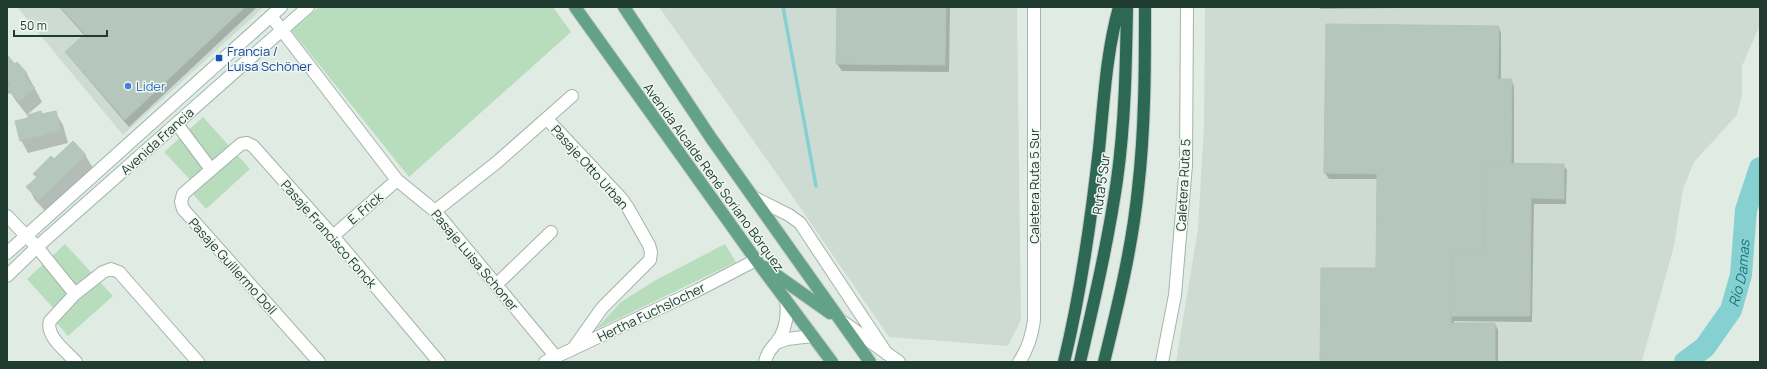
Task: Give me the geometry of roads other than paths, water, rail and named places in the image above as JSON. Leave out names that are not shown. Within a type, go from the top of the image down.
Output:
[{"type":"highway","points":[[1064,362],[1078,302],[1088,238],[1108,57],[1119,7]]},
{"type":"highway","name":"Ruta 5 Sur","points":[[1080,362],[1106,250],[1117,178],[1124,102],[1128,7]]},
{"type":"highway","points":[[1111,362],[1122,286],[1134,222],[1142,148],[1145,7]]},
{"type":"highway","points":[[1104,362],[1122,286]]},
{"type":"highway","points":[[1057,362],[1069,340]]},
{"type":"main road","name":"Avenida Alcalde René Soriano Bórquez","points":[[575,7],[756,260],[832,362]]},
{"type":"main road","name":"Avenida Alcalde René Soriano Bórquez","points":[[624,7],[711,138],[838,319],[870,362]]},
{"type":"main road","points":[[756,260],[838,319]]},
{"type":"street","name":"Avenida Francia","points":[[7,253],[281,7]]},
{"type":"street","name":"Avenida Francia","points":[[7,276],[37,247],[308,7]]},
{"type":"street","name":"Caletera Ruta 5 Sur","points":[[1019,362],[1031,340],[1034,320],[1034,7]]},
{"type":"street","name":"Caletera Ruta 5","points":[[1162,362],[1175,295],[1186,165],[1187,7]]},
{"type":"street","name":"Pasaje Luisa Schoner","points":[[271,16],[397,180],[435,210],[496,285],[550,360]]},
{"type":"street","points":[[435,210],[496,163],[572,96]]},
{"type":"street","points":[[176,101],[187,115]]},
{"type":"street","points":[[159,116],[173,127],[210,168]]},
{"type":"street","name":"Pasaje Otto Urban","points":[[547,119],[625,202],[649,245],[651,252],[650,260],[602,308],[573,349]]},
{"type":"street","name":"Pasaje Francisco Fonck","points":[[210,168],[240,144],[250,144],[333,236],[439,362]]},
{"type":"street","name":"Pasaje Guillermo Doll","points":[[210,168],[183,194],[181,202],[183,210],[319,362]]},
{"type":"street","name":"E. Frick","points":[[333,236],[397,180]]},
{"type":"street","points":[[753,197],[790,215],[800,223],[886,354]]},
{"type":"street","points":[[7,216],[37,247],[75,294]]},
{"type":"street","points":[[496,285],[551,232]]},
{"type":"street","name":"Hertha Fuchslocher","points":[[550,360],[698,290],[756,260]]},
{"type":"street","points":[[76,362],[53,337],[49,329],[50,321],[75,294],[107,270],[116,270],[198,362]]},
{"type":"street","points":[[765,362],[769,350],[776,343],[784,330],[787,314],[786,301]]},
{"type":"street","points":[[838,319],[899,362]]},
{"type":"street","points":[[776,343],[787,339],[812,336]]},
{"type":"waterway","points":[[783,7],[816,186]]},
{"type":"waterway","name":"Río Damas","points":[[1685,362],[1705,347],[1731,310],[1741,275],[1746,210],[1760,168]]},
{"type":"place","name":"Francia / Luisa Schöner","points":[[219,58]]},
{"type":"place","name":"Lider","points":[[128,86]]}]
